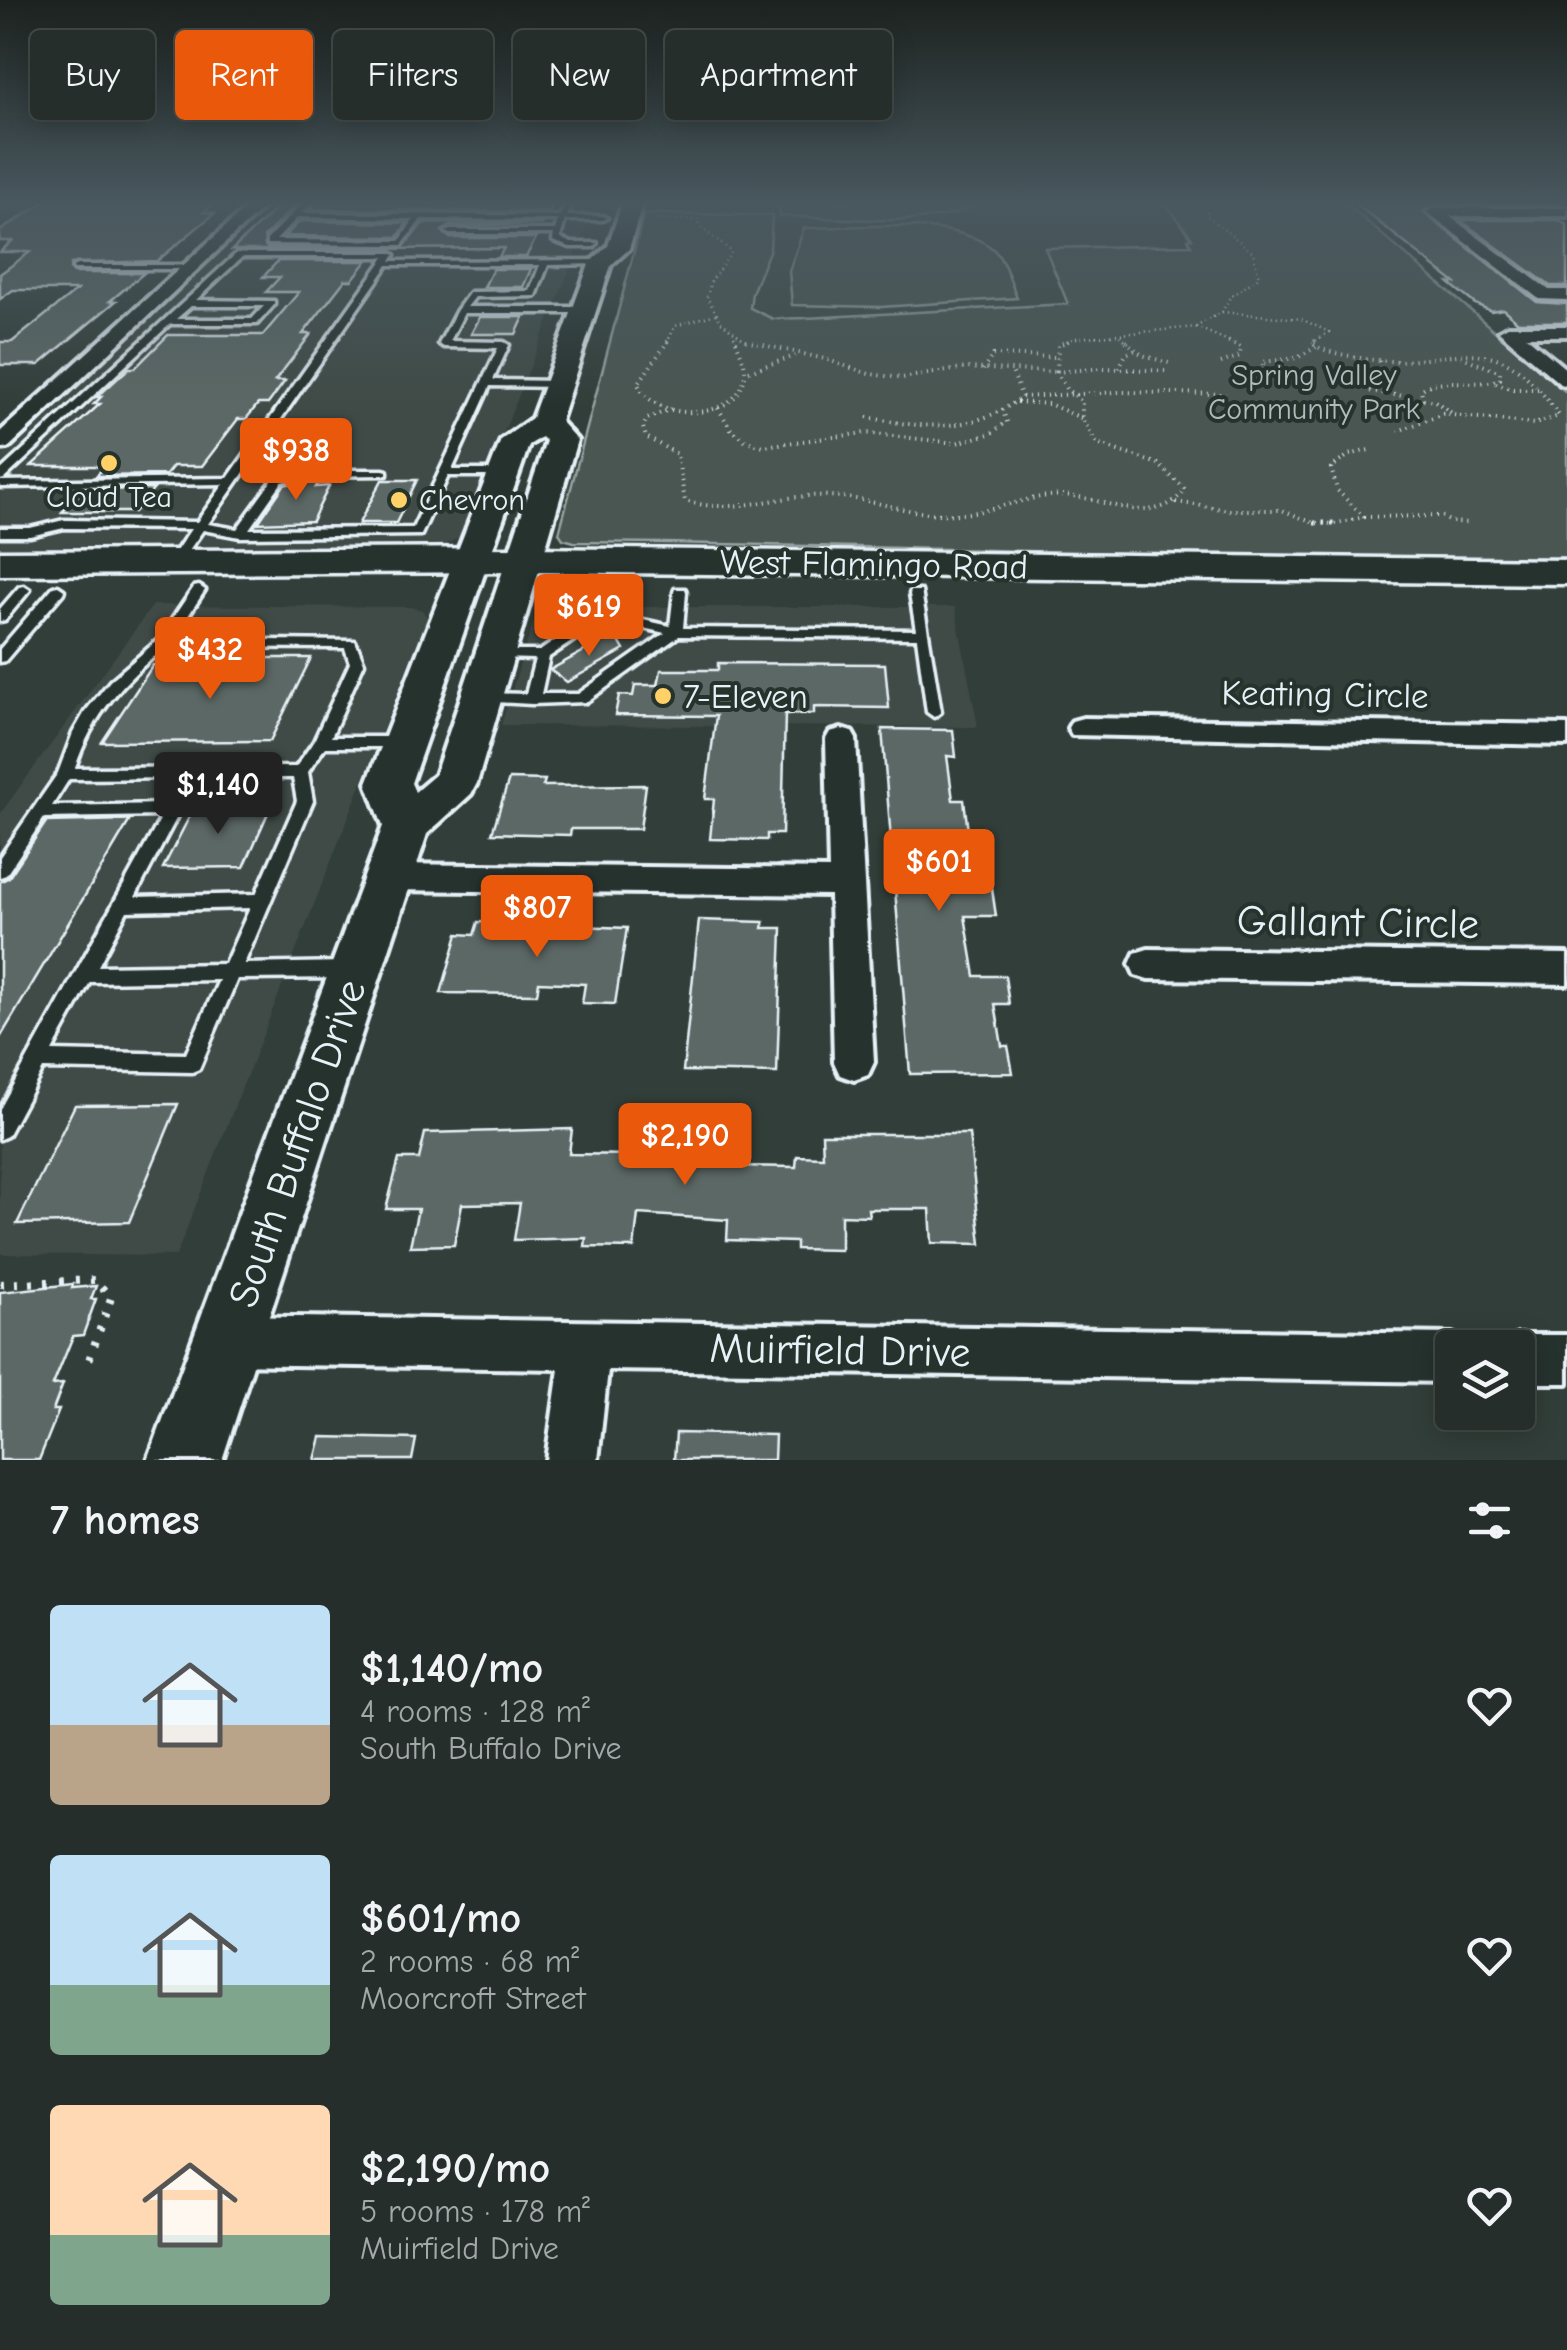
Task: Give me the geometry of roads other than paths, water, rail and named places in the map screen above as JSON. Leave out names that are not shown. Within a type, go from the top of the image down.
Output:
[{"type":"main road","points":[[397,851],[389,783],[516,440],[545,422],[594,269]]},
{"type":"main road","points":[[397,851],[456,783],[562,440],[545,422]]},
{"type":"main road","name":"West Flamingo Road","points":[[16,590],[187,575],[344,546],[467,576]]},
{"type":"main road","name":"West Flamingo Road","points":[[16,590],[187,575],[1567,572]]},
{"type":"main road","name":"West Flamingo Road","points":[[523,576],[608,608],[680,592],[920,614],[1567,598]]},
{"type":"main road","name":"South Buffalo Drive","points":[[185,1460],[397,851]]},
{"type":"street","points":[[0,443],[187,269]]},
{"type":"street","points":[[1509,269],[1545,296],[1567,296]]},
{"type":"street","points":[[1567,331],[1508,330],[1567,380]]},
{"type":"street","name":"Keating Circle","points":[[1083,728],[1567,736]]},
{"type":"street","points":[[842,739],[854,1062]]},
{"type":"street","points":[[397,851],[847,882]]},
{"type":"street","name":"Gallant Circle","points":[[1148,964],[1567,969]]},
{"type":"street","name":"Muirfield Drive","points":[[227,1340],[1435,1358]]},
{"type":"street","points":[[572,1460],[587,1345]]},
{"type":"street","points":[[1535,1359],[1567,1360]]},
{"type":"lane","points":[[0,494],[3,482],[134,350],[225,269]]},
{"type":"lane","points":[[0,870],[65,774],[76,737],[121,674],[163,644],[200,526],[382,269]]},
{"type":"lane","points":[[0,532],[30,532],[64,524],[200,526],[344,546],[417,532],[448,473],[504,345],[444,344],[485,269]]},
{"type":"lane","points":[[472,294],[533,294],[542,269]]},
{"type":"lane","points":[[170,322],[254,322],[271,304],[190,303]]},
{"type":"lane","points":[[462,310],[584,310]]},
{"type":"lane","points":[[487,383],[559,384]]},
{"type":"lane","points":[[448,473],[503,472]]},
{"type":"lane","points":[[240,533],[278,480],[306,473],[383,474]]},
{"type":"lane","points":[[3,482],[230,481]]},
{"type":"lane","points":[[0,658],[16,590]]},
{"type":"lane","points":[[484,698],[581,699],[676,632],[680,592]]},
{"type":"lane","points":[[498,654],[543,655],[608,608],[642,624],[676,632],[920,614],[934,712]]},
{"type":"lane","points":[[38,1060],[192,1063],[305,801],[300,772],[321,742],[357,663],[350,644],[163,644]]},
{"type":"lane","points":[[532,699],[543,655]]},
{"type":"lane","points":[[321,742],[404,742]]},
{"type":"lane","points":[[65,774],[300,772]]},
{"type":"lane","points":[[0,1129],[174,810],[200,773]]},
{"type":"lane","points":[[39,812],[174,810]]},
{"type":"lane","points":[[122,904],[262,901]]},
{"type":"lane","points":[[85,974],[356,970]]},
{"type":"place","name":"Cloud Tea","points":[[109,463]]},
{"type":"place","name":"Chevron","points":[[399,500]]},
{"type":"place","name":"7-Eleven","points":[[663,696]]},
{"type":"park label","name":"Spring Valley Community Park","points":[[1314,392]]}]
